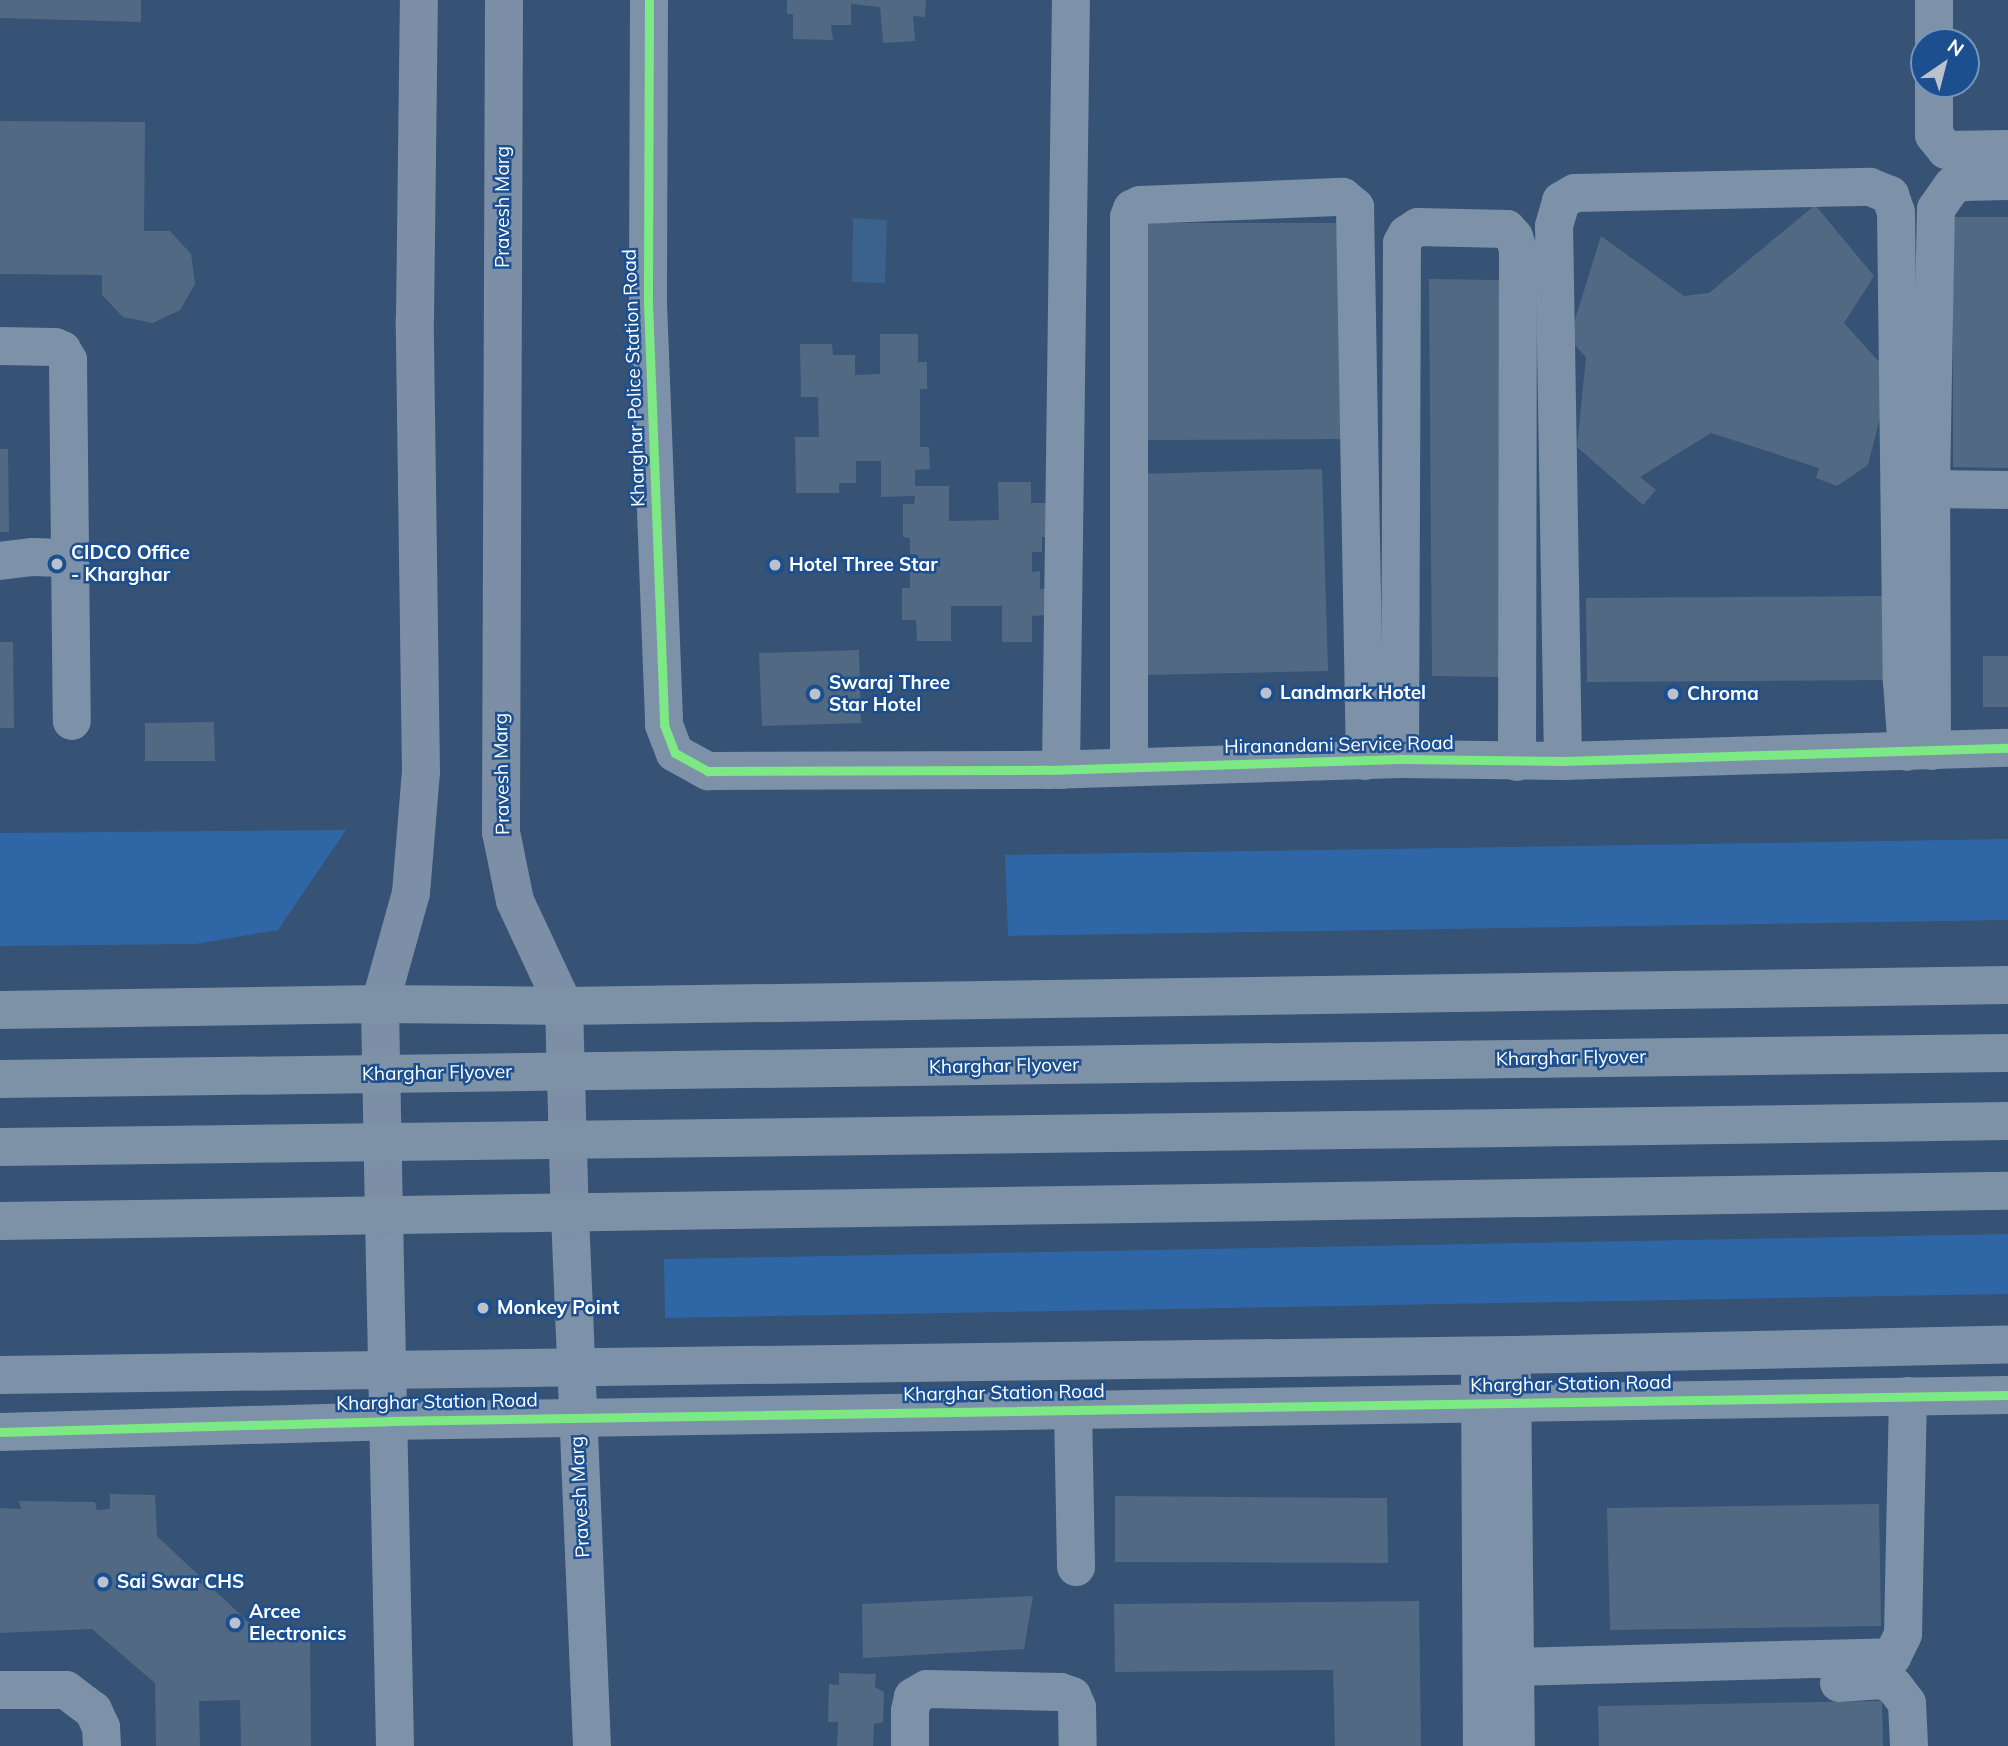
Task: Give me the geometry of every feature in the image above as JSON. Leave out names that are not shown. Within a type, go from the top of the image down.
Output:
[{"type":"highway","points":[[0,1010],[380,1004],[564,1006],[2008,985]]},
{"type":"highway","name":"Kharghar Flyover","points":[[0,1079],[2008,1053]]},
{"type":"highway","points":[[0,1147],[2008,1121]]},
{"type":"highway","points":[[0,1221],[570,1215],[2008,1191]]},
{"type":"main road","points":[[384,1217],[380,1004],[411,892],[421,772],[415,318],[419,0]]},
{"type":"main road","name":"Pravesh Marg","points":[[504,0],[501,832],[515,901],[564,1006],[570,1215]]},
{"type":"street","name":"Kharghar Police Station Road","points":[[649,0],[648,303],[664,725],[675,753]]},
{"type":"street","points":[[1061,770],[1071,0]]},
{"type":"street","points":[[1934,0],[1934,28]]},
{"type":"street","points":[[1934,98],[1934,135],[1946,150],[2008,149]]},
{"type":"street","points":[[1920,751],[1931,489],[1936,209],[1954,186],[1964,182],[2008,181]]},
{"type":"street","points":[[1563,761],[1554,226],[1561,201],[1575,193],[1588,192],[1870,187],[1890,195],[1896,212],[1902,681],[1920,751]]},
{"type":"street","points":[[1129,766],[1129,217],[1132,209],[1140,205],[1343,197],[1355,207],[1382,760]]},
{"type":"street","points":[[1382,760],[1402,243],[1407,234],[1418,227],[1507,229],[1514,237],[1518,250],[1517,762]]},
{"type":"street","points":[[0,346],[55,347],[66,354],[72,721]]},
{"type":"street","points":[[1931,489],[2008,491]]},
{"type":"street","points":[[0,561],[70,558]]},
{"type":"street","name":"Hiranandani Service Road","points":[[675,753],[708,771],[1061,770],[1382,760],[1563,761],[2008,748]]},
{"type":"street","name":"Pravesh Marg","points":[[570,1215],[576,1417],[592,1746]]},
{"type":"street","points":[[384,1217],[395,1746]]},
{"type":"street","name":"Kharghar Station Road","points":[[0,1375],[2008,1345]]},
{"type":"street","points":[[1482,1746],[1496,1354]]},
{"type":"street","name":"Kharghar Station Road","points":[[0,1432],[389,1420],[2008,1395]]},
{"type":"street","points":[[1515,1678],[1892,1657],[1903,1634],[1908,1396]]},
{"type":"street","points":[[1496,1403],[1515,1678],[1516,1746]]},
{"type":"street","points":[[1073,1409],[1076,1567]]},
{"type":"street","points":[[1515,1678],[1789,1685],[1882,1681],[1894,1686],[1907,1703],[1909,1746]]},
{"type":"street","points":[[910,1746],[913,1697],[927,1689],[1061,1692],[1072,1696],[1077,1707],[1077,1746]]},
{"type":"street","points":[[0,1690],[66,1690],[93,1710],[101,1727],[102,1746]]},
{"type":"street","points":[[1923,1690],[1927,1746]]},
{"type":"shaded area","points":[[853,218],[887,220],[885,283],[852,282]]},
{"type":"shaded area","points":[[346,830],[278,930],[195,944],[0,946],[0,833]]},
{"type":"shaded area","points":[[2008,839],[2008,920],[1008,936],[1005,855]]},
{"type":"shaded area","points":[[2008,1234],[2008,1294],[665,1318],[664,1259]]},
{"type":"building","points":[[0,0],[141,0],[141,22],[0,18]]},
{"type":"building","points":[[787,0],[926,0],[925,17],[913,16],[915,41],[883,43],[880,7],[851,4],[851,25],[831,25],[833,40],[793,39],[793,14],[787,14]]},
{"type":"building","points":[[0,121],[145,122],[144,231],[170,231],[191,254],[195,284],[180,310],[153,323],[123,317],[102,295],[102,275],[0,274]]},
{"type":"building","points":[[1815,205],[1874,276],[1844,323],[1891,375],[1868,465],[1837,486],[1816,478],[1819,468],[1711,433],[1640,477],[1656,490],[1643,505],[1577,447],[1586,357],[1569,339],[1601,236],[1684,296],[1709,293]]},
{"type":"building","points":[[1953,217],[2008,217],[2008,468],[1953,467]]},
{"type":"building","points":[[1144,223],[1347,223],[1349,439],[1146,440]]},
{"type":"building","points":[[1429,279],[1499,280],[1502,677],[1432,676]]},
{"type":"building","points":[[880,334],[918,334],[918,362],[927,362],[927,389],[920,389],[920,447],[929,447],[930,469],[915,470],[915,486],[949,486],[949,521],[999,520],[998,482],[1031,482],[1031,503],[1049,503],[1049,537],[1042,537],[1042,552],[1032,552],[1032,572],[1040,571],[1040,589],[1048,589],[1048,615],[1032,616],[1032,642],[1002,642],[1002,606],[951,606],[951,641],[917,641],[916,620],[902,620],[902,588],[910,588],[910,572],[916,572],[916,554],[910,554],[910,538],[903,537],[903,504],[914,504],[915,496],[881,497],[881,461],[856,461],[856,483],[839,483],[839,493],[796,493],[795,437],[819,437],[818,397],[801,397],[800,344],[832,344],[833,355],[855,355],[855,375],[880,374]]},
{"type":"building","points":[[0,449],[8,449],[9,532],[0,532]]},
{"type":"building","points":[[1322,469],[1328,671],[1144,675],[1138,474]]},
{"type":"building","points":[[1888,596],[1889,680],[1587,682],[1586,598]]},
{"type":"building","points":[[0,642],[13,642],[14,728],[0,728]]},
{"type":"building","points":[[859,650],[861,723],[762,726],[759,653]]},
{"type":"building","points":[[1983,656],[2008,656],[2008,707],[1983,707]]},
{"type":"building","points":[[214,722],[215,761],[145,761],[145,723]]},
{"type":"building","name":"Sai Swar CHS","points":[[110,1494],[155,1495],[157,1536],[259,1632],[310,1633],[311,1746],[241,1746],[240,1700],[199,1701],[200,1746],[156,1746],[155,1683],[92,1629],[0,1633],[0,1508],[21,1509],[19,1501],[95,1502],[97,1510],[110,1509]]},
{"type":"building","points":[[1115,1496],[1387,1498],[1388,1563],[1115,1562]]},
{"type":"building","points":[[1879,1504],[1881,1626],[1610,1630],[1607,1508]]},
{"type":"building","points":[[1033,1596],[1024,1649],[863,1658],[862,1604]]},
{"type":"building","points":[[1419,1601],[1421,1746],[1335,1746],[1333,1670],[1115,1672],[1114,1604]]},
{"type":"building","points":[[839,1673],[876,1674],[875,1687],[884,1692],[883,1722],[874,1724],[873,1746],[837,1746],[838,1722],[828,1722],[829,1684],[839,1685]]},
{"type":"building","points":[[1882,1701],[1883,1746],[1599,1746],[1598,1706]]},
{"type":"cycle path","points":[[649,0],[648,303],[664,725],[675,753],[708,771],[1048,770],[1400,759],[1563,761],[2008,748]]},
{"type":"cycle path","points":[[0,1432],[389,1421],[2008,1395]]},
{"type":"place","name":"CIDCO Office - Kharghar","points":[[57,564]]},
{"type":"place","name":"Hotel Three Star","points":[[775,565]]},
{"type":"place","name":"Landmark Hotel","points":[[1266,693]]},
{"type":"place","name":"Swaraj Three Star Hotel","points":[[815,694]]},
{"type":"place","name":"Chroma","points":[[1673,694]]},
{"type":"place","name":"Monkey Point","points":[[483,1308]]},
{"type":"place","name":"Sai Swar CHS","points":[[103,1582]]},
{"type":"place","name":"Arcee Electronics","points":[[235,1623]]}]
